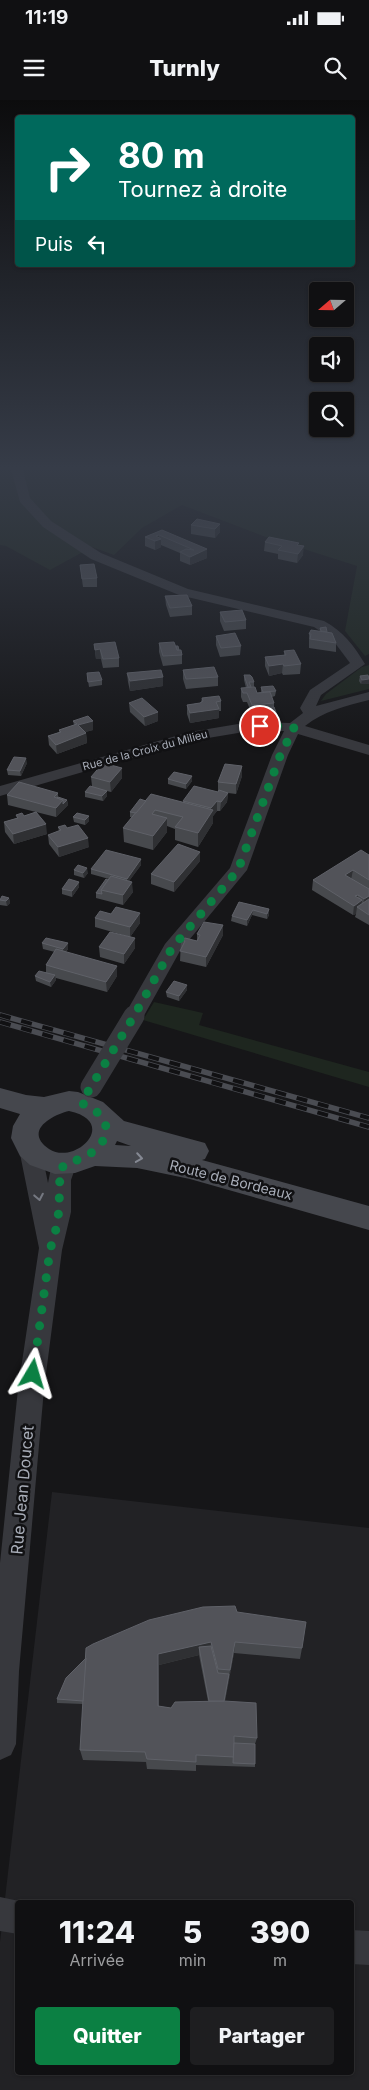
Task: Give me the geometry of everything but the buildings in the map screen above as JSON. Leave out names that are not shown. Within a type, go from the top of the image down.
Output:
[{"type":"main road","points":[[0,1116],[27,1139],[45,1160],[78,1159],[104,1140],[106,1130],[104,1122],[91,1107],[86,1095],[69,1101],[56,1102],[35,1113],[28,1121],[27,1139]]},
{"type":"main road","points":[[0,1098],[26,1105],[44,1107]]},
{"type":"main road","name":"Route de Bordeaux","points":[[104,1122],[124,1133],[202,1153],[369,1202]]},
{"type":"main road","name":"Route de Bordeaux","points":[[78,1159],[137,1157],[190,1168],[369,1218]]},
{"type":"street","points":[[102,559],[143,577],[184,592],[319,624],[337,634],[364,662],[346,670],[315,693],[308,708],[311,714]]},
{"type":"street","points":[[86,1095],[134,1016],[172,948],[238,870],[280,756],[294,728],[311,714],[332,705],[369,696]]},
{"type":"street","name":"Rue de la Croix du Milieu","points":[[0,791],[196,735],[260,726],[294,728],[369,750]]},
{"type":"street","name":"Rue Jean Doucet","points":[[27,1139],[50,1250]]},
{"type":"street","name":"Rue Jean Doucet","points":[[0,1744],[2,1679],[31,1389],[50,1250],[59,1210],[60,1170],[78,1159]]},
{"type":"street","points":[[0,1914],[15,1916]]},
{"type":"street","points":[[354,1947],[369,1948]]},
{"type":"shaded area","points":[[30,559],[70,559],[50,570]]},
{"type":"shaded area","points":[[335,559],[369,559],[369,654],[365,656],[345,631],[357,566]]},
{"type":"shaded area","points":[[369,665],[369,689],[321,701],[326,694],[362,667]]},
{"type":"shaded area","points":[[154,1002],[203,1013],[199,1025],[369,1072],[369,1087],[143,1020]]},
{"type":"shaded area","points":[[52,1492],[369,1528],[369,2090],[0,2090],[0,1942]]},
{"type":"railway","points":[[0,1015],[369,1118]]},
{"type":"railway","points":[[0,1022],[369,1127]]},
{"type":"route","points":[[33,1374],[47,1284],[50,1250],[59,1210],[60,1170],[66,1163],[79,1161],[90,1155],[104,1140],[106,1130],[99,1114],[91,1107],[81,1103],[134,1016],[172,948],[238,870],[280,756],[294,728],[260,726]]}]
